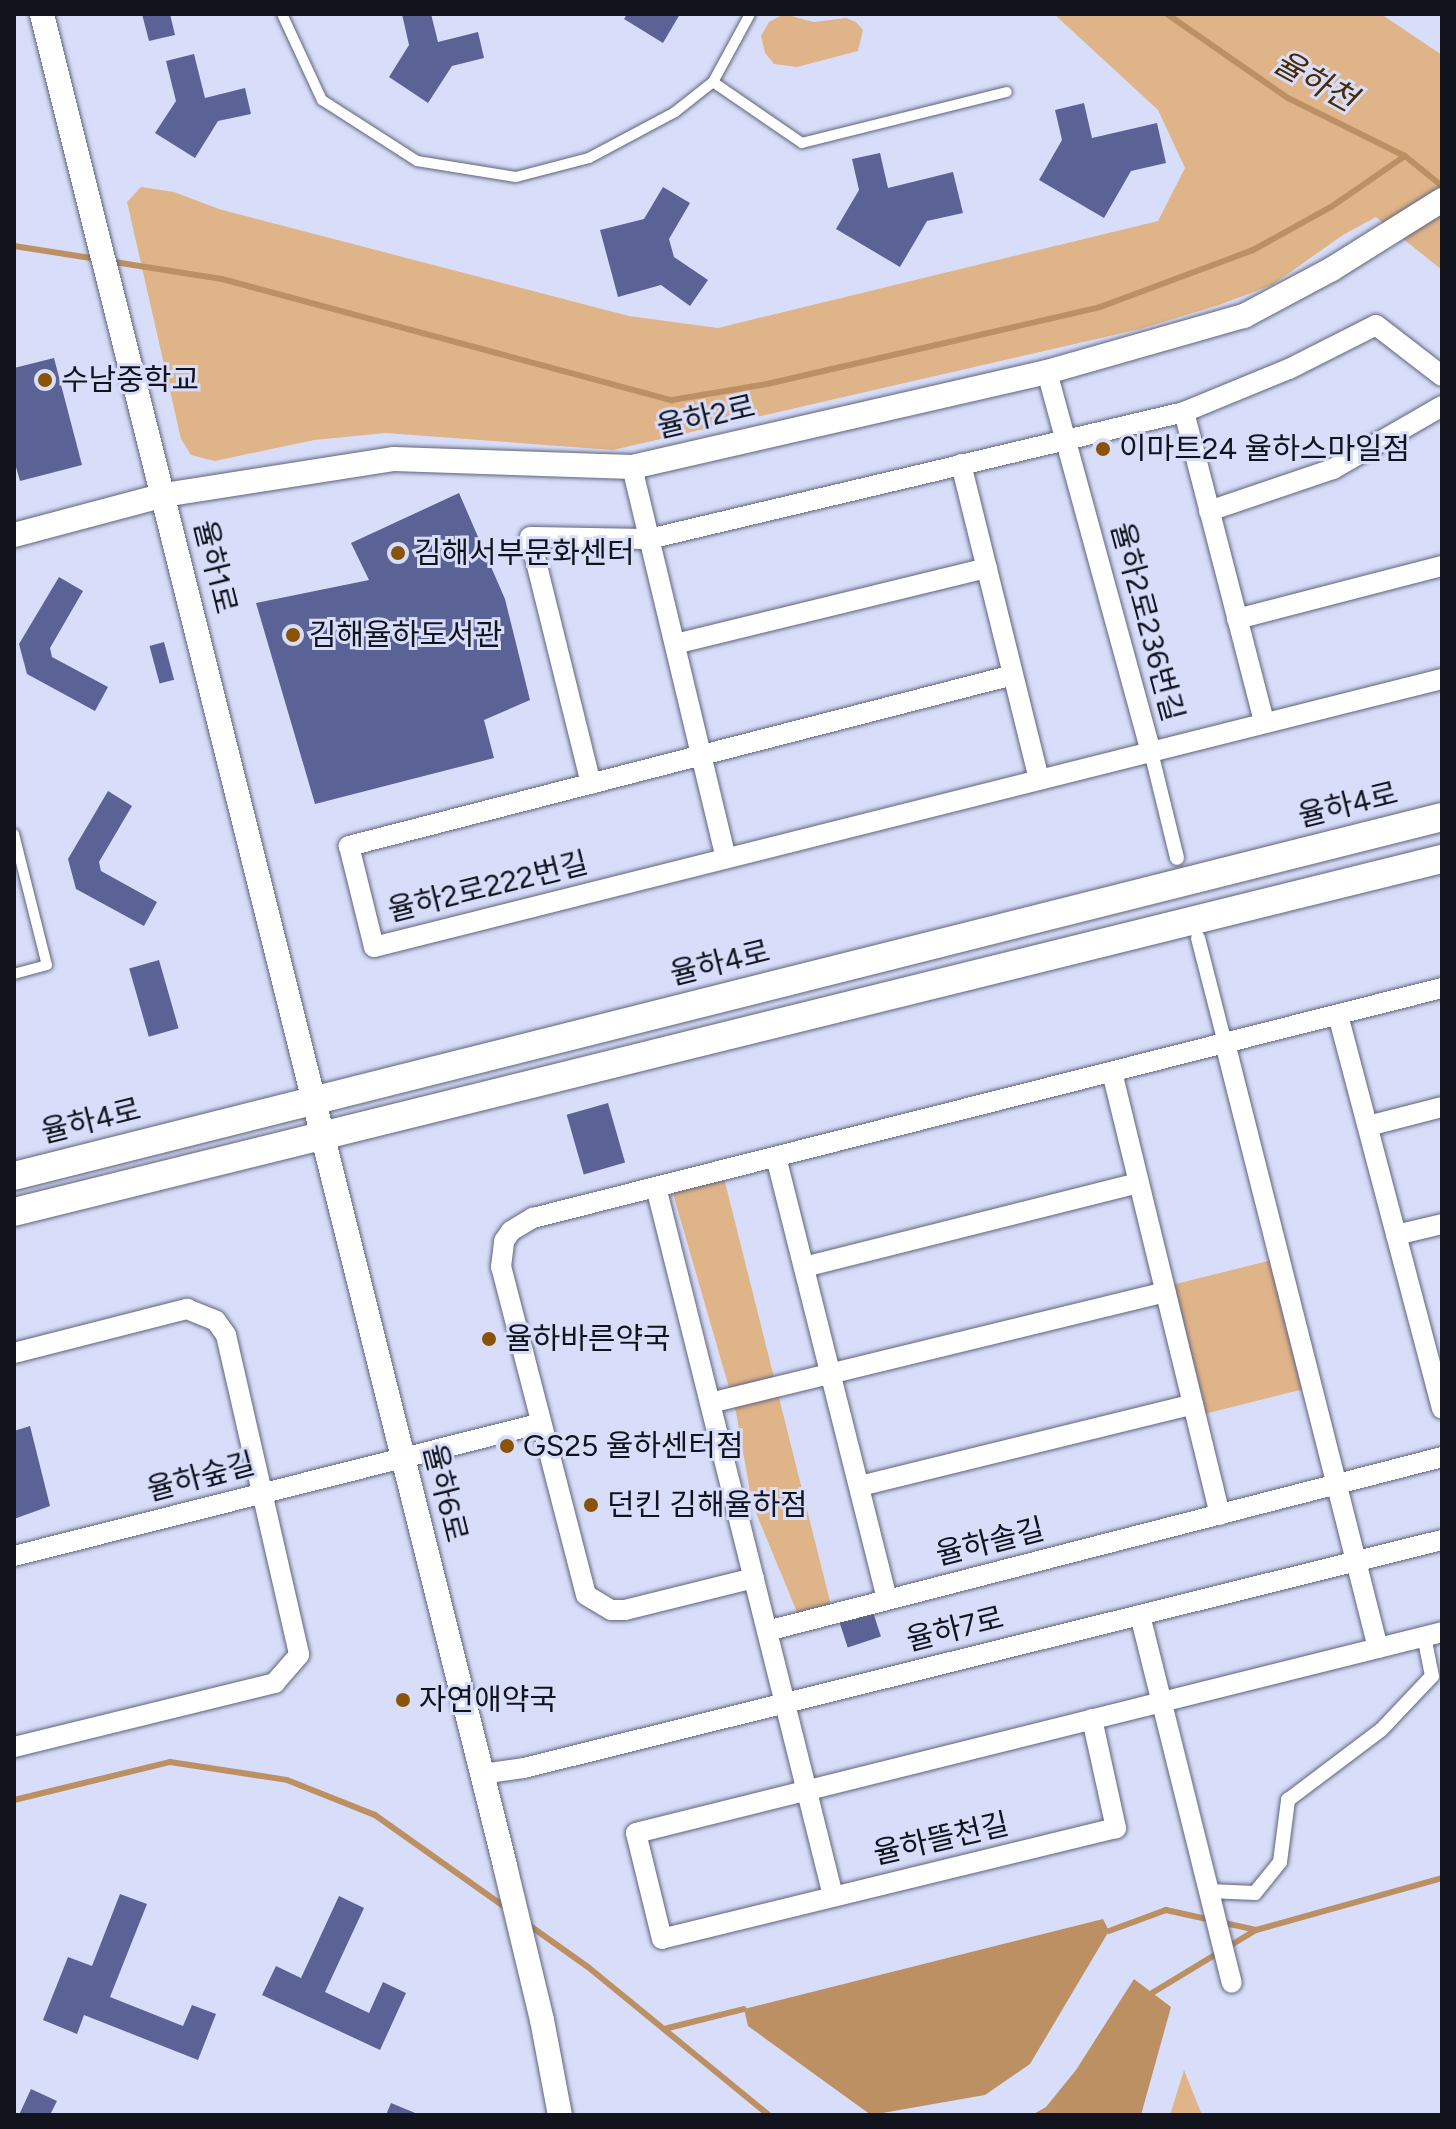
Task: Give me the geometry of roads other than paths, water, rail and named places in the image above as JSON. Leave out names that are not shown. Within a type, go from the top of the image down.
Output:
[{"type":"main road","name":"율하4로","points":[[14,1176],[1442,817]]},
{"type":"main road","points":[[14,1212],[1442,859]]},
{"type":"street","name":"율하1로","points":[[42,14],[323,1136]]},
{"type":"street","name":"율하2로","points":[[14,535],[164,495],[394,459],[632,467],[1047,372],[1244,316],[1332,269],[1442,200]]},
{"type":"street","points":[[591,784],[530,537],[649,539],[1184,412],[1289,369],[1376,325],[1442,376]]},
{"type":"street","name":"율하2로236번길","points":[[1047,372],[1151,752],[1442,679]]},
{"type":"street","points":[[1209,511],[1333,469],[1442,406]]},
{"type":"street","points":[[1184,412],[1264,722]]},
{"type":"street","points":[[961,464],[1039,780]]},
{"type":"street","points":[[632,467],[726,858]]},
{"type":"street","points":[[1237,619],[1442,566]]},
{"type":"street","points":[[675,644],[987,568]]},
{"type":"street","name":"율하2로222번길","points":[[1013,675],[349,846],[374,947],[1151,752]]},
{"type":"street","points":[[1151,752],[1177,858]]},
{"type":"street","points":[[1198,938],[1378,1648]]},
{"type":"street","points":[[754,1578],[625,1610],[599,1605],[586,1595],[501,1267],[504,1241],[511,1231],[533,1218],[1442,988]]},
{"type":"street","points":[[1338,1015],[1396,1235],[1433,1340],[1442,1409]]},
{"type":"street","points":[[1112,1072],[1220,1515]]},
{"type":"street","points":[[1368,1126],[1442,1107]]},
{"type":"street","name":"율하6로","points":[[323,1136],[505,1866],[542,2020],[560,2115]]},
{"type":"street","points":[[776,1157],[887,1598]]},
{"type":"street","points":[[804,1267],[1139,1183]]},
{"type":"street","points":[[656,1187],[833,1896]]},
{"type":"street","points":[[1396,1235],[1442,1224]]},
{"type":"street","points":[[710,1403],[1166,1292]]},
{"type":"street","points":[[14,1353],[187,1309],[204,1313],[216,1321],[226,1335],[299,1655],[289,1671],[275,1683],[14,1747]]},
{"type":"street","points":[[860,1486],[1193,1404]]},
{"type":"street","name":"율하숲길","points":[[14,1556],[403,1455],[542,1423]]},
{"type":"street","name":"율하솔길","points":[[767,1631],[1442,1457]]},
{"type":"street","name":"율하7로","points":[[482,1774],[524,1768],[1442,1540]]},
{"type":"street","points":[[1140,1615],[1232,1983]]},
{"type":"street","points":[[1092,1719],[1433,1634],[1432,1676],[1381,1730],[1288,1800],[1280,1862],[1255,1893],[1209,1891]]},
{"type":"street","name":"율하뜰천길","points":[[1092,1719],[1116,1828],[662,1939],[636,1833],[1092,1719]]},
{"type":"lane","points":[[282,14],[322,100],[417,161],[516,177],[589,158],[675,112],[713,82],[750,14]]},
{"type":"lane","points":[[713,82],[802,143],[1007,92]]},
{"type":"lane","points":[[14,834],[47,965],[14,974]]},
{"type":"waterway","name":"율하천","points":[[1167,14],[1288,98],[1405,156],[1442,186]]},
{"type":"waterway","points":[[108,261],[222,279],[672,400],[767,384],[1100,307],[1253,250],[1331,207],[1405,156]]},
{"type":"waterway","points":[[14,246],[97,259]]},
{"type":"waterway","points":[[14,1800],[170,1762],[287,1780],[375,1815],[508,1909]]},
{"type":"waterway","points":[[1152,1993],[1256,1930],[1442,1878]]},
{"type":"waterway","points":[[1109,1931],[1166,1910],[1256,1930]]},
{"type":"waterway","points":[[526,1923],[588,1967],[769,2115]]},
{"type":"waterway","points":[[664,2029],[744,2009]]},
{"type":"place","name":"수남중학교","points":[[45,380]]},
{"type":"place","name":"이마트24 율하스마일점","points":[[1103,449]]},
{"type":"place","name":"김해서부문화센터","points":[[398,553]]},
{"type":"place","name":"김해율하도서관","points":[[293,635]]},
{"type":"place","name":"율하바른약국","points":[[489,1339]]},
{"type":"place","name":"GS25 율하센터점","points":[[507,1446]]},
{"type":"place","name":"던킨 김해율하점","points":[[591,1505]]},
{"type":"place","name":"자연애약국","points":[[403,1700]]}]
